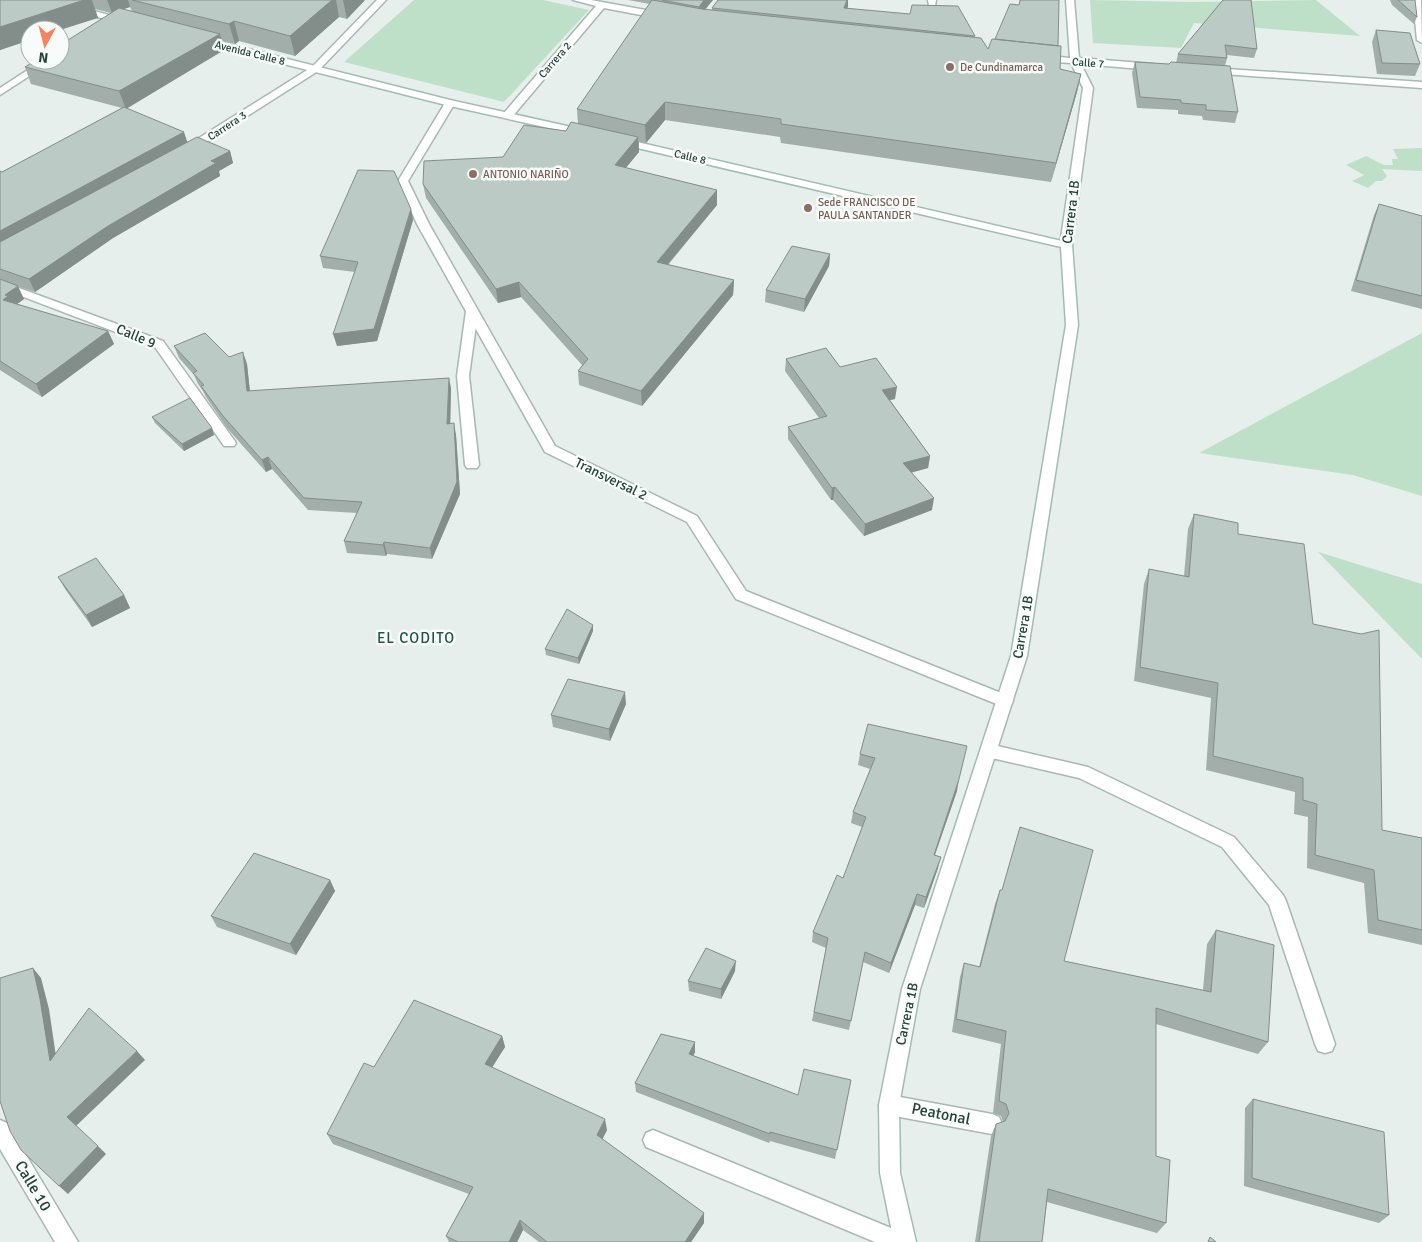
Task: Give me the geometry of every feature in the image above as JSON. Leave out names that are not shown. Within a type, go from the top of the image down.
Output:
[{"type":"street","points":[[40,0],[132,23]]},
{"type":"street","name":"Carrera 3","points":[[179,155],[315,70],[382,0]]},
{"type":"street","points":[[578,0],[673,18]]},
{"type":"street","name":"Carrera 1B","points":[[905,1242],[890,1173],[889,1105],[911,989],[1019,656],[1072,325],[1066,245],[1088,88],[1075,62],[1070,0]]},
{"type":"street","points":[[1418,0],[1422,40]]},
{"type":"street","name":"Carrera 2","points":[[508,115],[602,6]]},
{"type":"street","points":[[97,28],[112,18]]},
{"type":"street","name":"Avenida Calle 8","points":[[190,38],[315,70]]},
{"type":"street","name":"Calle 7","points":[[1026,57],[1164,68]]},
{"type":"street","points":[[0,92],[34,70]]},
{"type":"street","points":[[315,70],[595,135]]},
{"type":"street","points":[[1204,71],[1422,85]]},
{"type":"street","name":"Transversal 2","points":[[450,102],[403,181],[423,224],[550,449],[692,519],[740,595],[1005,702]]},
{"type":"street","name":"Calle 8","points":[[614,139],[1066,245]]},
{"type":"street","name":"Calle 9","points":[[0,284],[159,344],[229,443]]},
{"type":"street","points":[[472,311],[464,376],[472,465]]},
{"type":"street","points":[[988,751],[1082,772],[1228,842],[1277,901],[1325,1044]]},
{"type":"street","name":"Peatonal","points":[[889,1105],[992,1124]]},
{"type":"street","name":"Calle 10","points":[[0,1130],[67,1242]]},
{"type":"street","points":[[653,1140],[901,1242]]},
{"type":"green space","points":[[414,0],[543,0],[589,10],[504,102],[344,62]]},
{"type":"green space","points":[[1090,0],[1191,2],[1316,0],[1360,36],[1194,23],[1181,48],[1093,43]]},
{"type":"green space","points":[[1422,148],[1422,171],[1382,169],[1387,176],[1382,181],[1376,181],[1368,188],[1352,181],[1364,175],[1346,165],[1366,156],[1384,165],[1393,165],[1392,159],[1398,159],[1393,149]]},
{"type":"green space","points":[[1422,333],[1422,496],[1353,475],[1199,453]]},
{"type":"green space","points":[[1318,552],[1422,584],[1422,659]]},
{"type":"building","points":[[0,0],[84,0],[20,20],[0,27]]},
{"type":"building","points":[[132,0],[332,0],[290,36],[234,21],[229,24]]},
{"type":"building","points":[[652,0],[702,9],[981,38],[988,49],[992,39],[1061,46],[1060,69],[1081,74],[1056,163],[781,124],[781,119],[665,102],[645,125],[577,109]]},
{"type":"building","points":[[662,0],[704,0],[699,7]]},
{"type":"building","points":[[718,0],[847,0],[844,8],[910,14],[912,5],[958,6],[975,36],[712,8]]},
{"type":"building","points":[[1020,0],[1059,0],[1058,46],[995,39],[1010,4],[1019,5]]},
{"type":"building","points":[[1223,0],[1251,0],[1257,49],[1225,45],[1227,58],[1178,54]]},
{"type":"building","points":[[1398,0],[1415,0],[1417,17]]},
{"type":"building","points":[[119,8],[220,34],[119,91],[37,70],[70,70],[70,39]]},
{"type":"building","points":[[1376,30],[1410,33],[1420,64],[1382,63]]},
{"type":"building","points":[[1135,62],[1169,64],[1171,62],[1230,66],[1238,112],[1206,110],[1206,105],[1181,103],[1181,100],[1140,97]]},
{"type":"building","points":[[124,107],[184,132],[0,231],[0,171],[2,172]]},
{"type":"building","points":[[571,122],[638,137],[615,165],[717,190],[657,262],[734,280],[641,391],[578,371],[588,359],[519,282],[496,289],[423,184],[424,161],[503,157],[524,125],[566,131]]},
{"type":"building","points":[[197,137],[230,151],[211,161],[216,163],[108,226],[29,279],[0,269],[0,242]]},
{"type":"building","points":[[358,170],[394,171],[411,209],[374,329],[333,334],[358,262],[320,256]]},
{"type":"building","points":[[1379,204],[1422,216],[1422,296],[1356,280]]},
{"type":"building","points":[[792,246],[830,254],[805,299],[766,290]]},
{"type":"building","points":[[0,279],[18,286],[5,295],[8,296],[3,300],[108,331],[36,384],[0,361]]},
{"type":"building","points":[[205,333],[229,357],[243,352],[247,391],[449,378],[447,424],[454,423],[457,482],[430,548],[384,542],[383,545],[344,541],[362,502],[304,498],[268,457],[262,460],[223,416],[201,386],[204,385],[193,373],[197,371],[174,346]]},
{"type":"building","points":[[826,348],[840,367],[876,358],[897,387],[882,390],[930,456],[903,463],[934,498],[865,524],[835,487],[832,488],[788,427],[827,416],[786,359]]},
{"type":"building","points":[[190,398],[212,428],[182,444],[152,417]]},
{"type":"building","points":[[1194,514],[1238,523],[1238,534],[1304,544],[1313,624],[1361,634],[1379,630],[1382,830],[1422,838],[1422,930],[1378,920],[1374,870],[1315,855],[1317,804],[1303,800],[1303,778],[1213,756],[1218,683],[1140,667],[1149,569],[1189,577]]},
{"type":"building","points":[[96,558],[124,595],[86,615],[58,577]]},
{"type":"building","points":[[567,609],[593,625],[578,658],[545,649]]},
{"type":"building","points":[[568,679],[625,692],[609,729],[551,715]]},
{"type":"building","points":[[868,724],[967,746],[959,779],[934,855],[941,857],[926,897],[917,894],[891,963],[865,952],[851,1021],[814,1012],[828,938],[813,932],[837,875],[843,878],[866,817],[853,812],[875,758],[860,754]]},
{"type":"building","points":[[1020,827],[1093,850],[1064,961],[1211,992],[1216,930],[1274,945],[1268,1042],[1156,1008],[1156,1156],[1170,1160],[1166,1223],[1048,1189],[1042,1242],[979,1242],[996,1124],[1005,1121],[1009,1113],[1006,1104],[999,1101],[1006,1031],[956,1019],[964,963],[980,967],[1000,890],[1002,890]]},
{"type":"building","points":[[254,853],[330,880],[290,944],[211,916]]},
{"type":"building","points":[[706,948],[736,961],[721,989],[688,981]]},
{"type":"building","points":[[33,968],[50,1061],[89,1008],[137,1051],[67,1117],[98,1146],[59,1186],[21,1150],[10,1131],[0,1101],[0,978]]},
{"type":"building","points":[[414,1000],[502,1036],[485,1064],[605,1119],[597,1135],[704,1213],[685,1242],[547,1242],[520,1220],[509,1242],[458,1242],[446,1236],[473,1187],[327,1134],[364,1063],[374,1067]]},
{"type":"building","points":[[661,1034],[695,1042],[689,1054],[798,1095],[804,1069],[851,1080],[837,1150],[770,1132],[770,1134],[635,1083]]},
{"type":"building","points":[[1253,1099],[1384,1132],[1389,1215],[1252,1178]]},
{"type":"building","points":[[1210,1237],[1216,1242],[1208,1242]]},
{"type":"place","name":"De Cundinamarca","points":[[950,67]]},
{"type":"place","name":"ANTONIO NARIÑO","points":[[473,174]]},
{"type":"place","name":"Sede FRANCISCO DE PAULA SANTANDER","points":[[808,208]]},
{"type":"district","name":"EL CODITO","points":[[416,638]]}]
